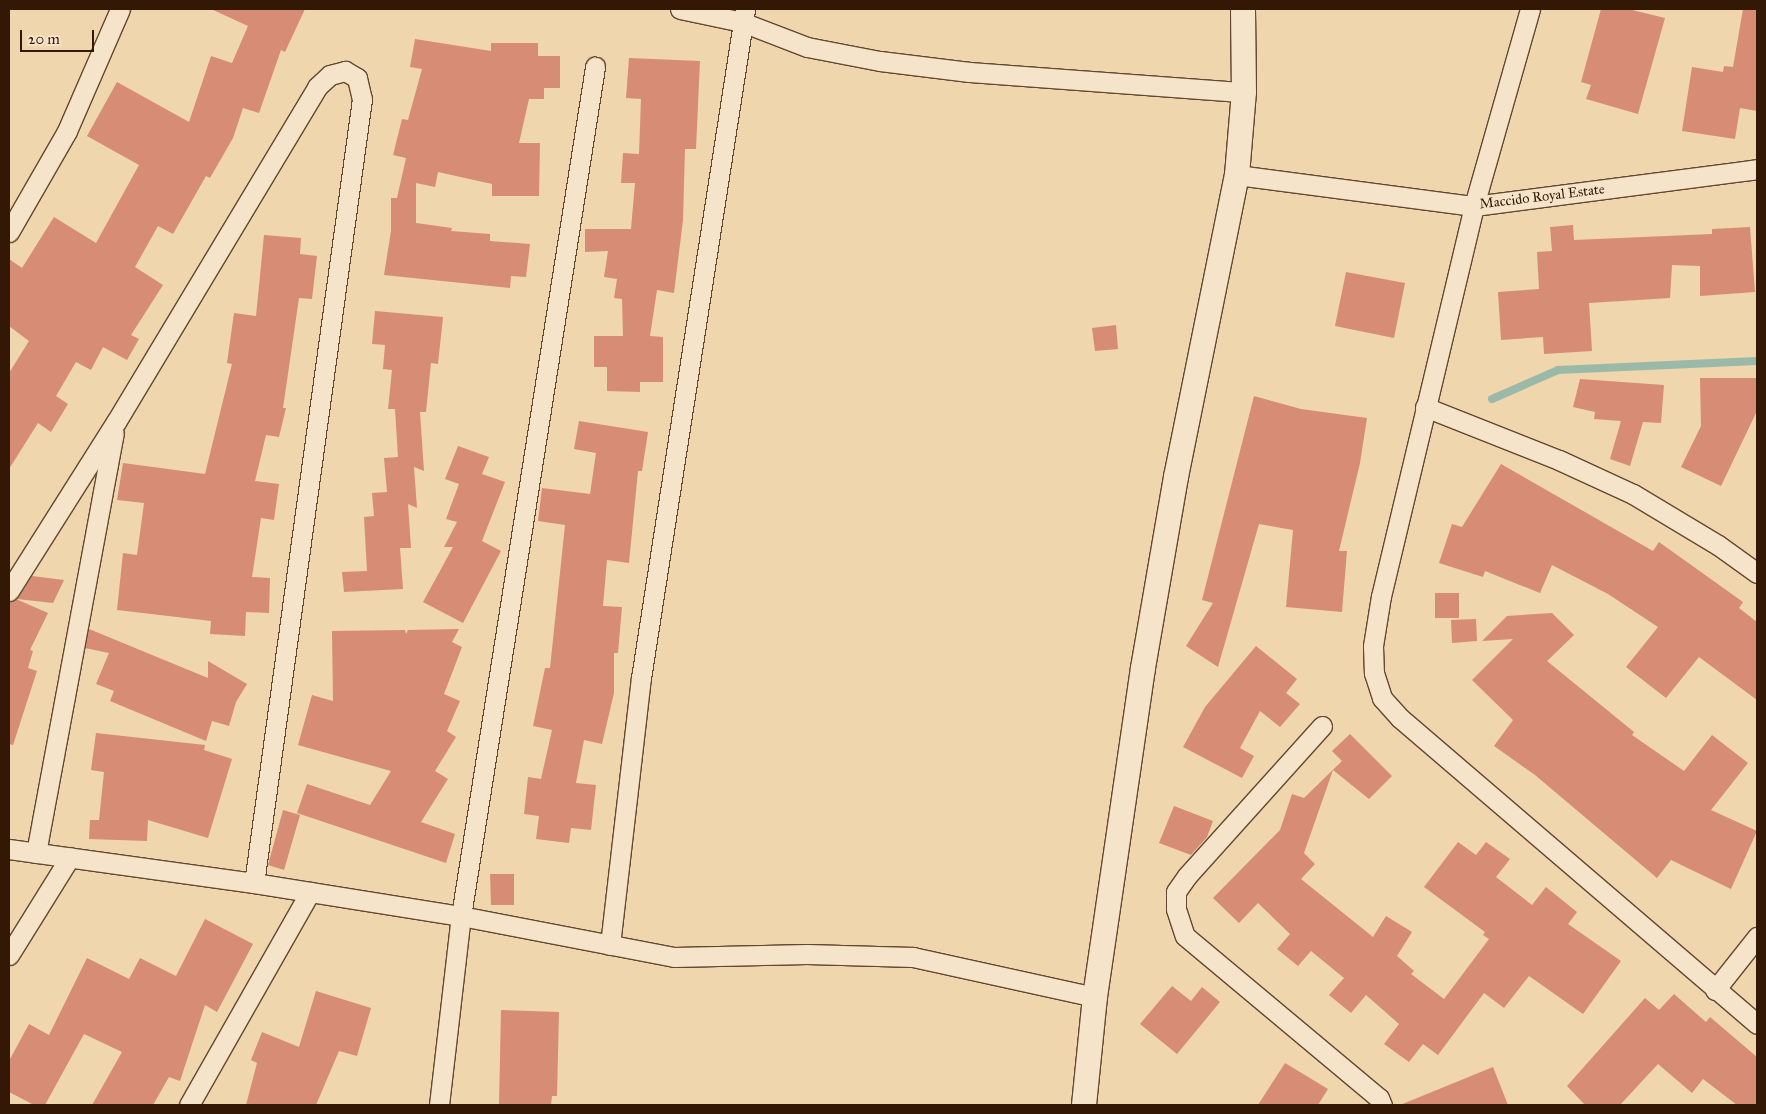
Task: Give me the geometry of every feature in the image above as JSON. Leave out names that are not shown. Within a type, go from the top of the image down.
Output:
[{"type":"street","points":[[9,232],[67,131],[120,9]]},
{"type":"street","points":[[680,9],[743,15],[806,47],[880,61],[979,72],[1244,92]]},
{"type":"street","points":[[1084,1105],[1095,997],[1143,668],[1176,477],[1238,175],[1244,92],[1243,9]]},
{"type":"street","points":[[1530,9],[1474,206],[1380,596],[1373,646],[1374,674],[1382,698],[1400,718],[1715,990],[1757,1024]]},
{"type":"street","points":[[610,945],[641,678],[743,15]]},
{"type":"street","points":[[439,1105],[462,916],[595,66]]},
{"type":"street","points":[[9,591],[116,422],[318,87],[330,75],[346,71],[357,78],[362,99],[254,883]]},
{"type":"street","name":"Maccido Royal Estate","points":[[1238,175],[1474,206],[1757,169]]},
{"type":"street","points":[[1426,407],[1559,460],[1633,494],[1718,545],[1757,573]]},
{"type":"street","points":[[36,852],[116,422]]},
{"type":"street","points":[[1322,726],[1187,876],[1176,892],[1176,909],[1185,936],[1379,1098],[1382,1105]]},
{"type":"street","points":[[9,849],[254,883],[462,916],[674,957],[807,954],[913,957],[1095,997]]},
{"type":"street","points":[[9,956],[70,857]]},
{"type":"street","points":[[189,1105],[310,892]]},
{"type":"street","points":[[1715,990],[1757,937]]},
{"type":"building","points":[[211,9],[305,9],[285,52],[281,50],[259,113],[243,108],[233,138],[210,178],[206,176],[173,234],[158,226],[135,267],[163,285],[131,335],[139,339],[127,360],[103,347],[91,370],[76,362],[56,396],[68,404],[51,432],[38,423],[9,469],[9,373],[29,341],[9,326],[9,259],[22,268],[54,217],[96,243],[139,165],[87,136],[117,82],[189,122],[211,56],[232,63],[248,26]]},
{"type":"building","points":[[1601,9],[1628,9],[1665,18],[1638,114],[1586,99],[1591,85],[1581,82]]},
{"type":"building","points":[[1743,9],[1757,9],[1757,111],[1740,108],[1735,139],[1682,131],[1692,67],[1723,72],[1724,66],[1733,67]]},
{"type":"building","points":[[415,39],[491,51],[491,43],[538,43],[538,56],[560,56],[560,88],[544,88],[544,99],[529,99],[519,143],[540,143],[539,196],[492,196],[492,184],[438,172],[435,187],[416,183],[416,223],[452,228],[451,231],[490,234],[490,241],[530,244],[526,277],[511,276],[510,288],[384,275],[391,231],[391,198],[397,198],[406,158],[393,155],[402,119],[408,120],[422,69],[410,67]]},
{"type":"building","points":[[629,58],[700,61],[696,149],[685,149],[683,220],[674,293],[657,290],[650,336],[663,337],[663,382],[640,382],[640,392],[607,391],[607,367],[594,367],[594,336],[623,336],[622,299],[614,298],[617,279],[604,277],[608,251],[585,252],[585,229],[631,229],[635,183],[621,183],[623,153],[639,154],[641,99],[626,98]]},
{"type":"building","points":[[1573,225],[1574,240],[1712,234],[1712,229],[1750,227],[1755,292],[1700,296],[1700,266],[1672,265],[1670,298],[1589,303],[1592,351],[1544,354],[1543,337],[1501,340],[1498,292],[1539,289],[1537,252],[1552,251],[1550,227]]},
{"type":"building","points":[[264,235],[301,238],[300,254],[317,256],[312,299],[299,298],[283,408],[286,408],[279,437],[266,435],[255,481],[279,484],[274,520],[261,518],[252,577],[270,578],[269,613],[246,612],[245,636],[210,634],[211,621],[117,610],[123,553],[137,555],[144,503],[117,500],[123,463],[205,474],[232,364],[227,363],[234,313],[256,316]]},
{"type":"building","points":[[1346,272],[1405,283],[1394,338],[1335,326]]},
{"type":"building","points":[[375,311],[443,317],[438,364],[431,363],[426,412],[420,412],[424,471],[414,467],[417,508],[408,504],[411,548],[400,548],[403,589],[344,592],[342,572],[367,571],[364,517],[374,516],[372,493],[387,492],[384,458],[398,457],[395,409],[388,409],[392,370],[383,369],[385,345],[372,344]]},
{"type":"building","points":[[1116,325],[1118,349],[1095,351],[1092,328]]},
{"type":"building","points":[[1700,378],[1757,378],[1757,411],[1721,486],[1681,467],[1701,426]]},
{"type":"building","points":[[1580,379],[1664,385],[1661,423],[1643,422],[1630,466],[1610,459],[1621,421],[1594,419],[1595,412],[1573,407]]},
{"type":"building","points":[[1254,396],[1301,409],[1367,418],[1360,463],[1339,551],[1347,551],[1342,612],[1286,607],[1293,530],[1259,524],[1218,667],[1186,646],[1213,603],[1202,600]]},
{"type":"building","points":[[579,421],[648,432],[642,471],[638,471],[629,563],[607,560],[603,606],[622,607],[618,653],[614,653],[614,693],[602,744],[584,740],[576,783],[596,785],[591,830],[571,828],[569,843],[536,839],[539,816],[524,814],[528,777],[541,779],[552,730],[533,726],[545,668],[550,668],[565,525],[538,521],[542,488],[590,494],[596,453],[574,449]]},
{"type":"building","points":[[458,446],[489,457],[482,474],[505,482],[482,541],[501,551],[463,623],[423,602],[453,547],[444,547],[457,522],[446,519],[459,484],[445,479]]},
{"type":"building","points":[[1501,464],[1653,551],[1659,542],[1743,602],[1739,608],[1757,622],[1757,700],[1699,657],[1666,698],[1626,667],[1658,627],[1608,594],[1552,565],[1540,593],[1485,571],[1483,577],[1439,563],[1452,524],[1462,527]]},
{"type":"building","points":[[32,576],[64,580],[53,603],[17,599]]},
{"type":"building","points":[[1435,593],[1459,593],[1459,618],[1435,618]]},
{"type":"building","points":[[16,599],[48,613],[30,650],[33,651],[28,668],[37,671],[13,745],[9,744],[9,602]]},
{"type":"building","points":[[1552,613],[1574,635],[1547,661],[1634,732],[1632,735],[1684,771],[1712,735],[1748,763],[1711,810],[1757,831],[1731,889],[1671,860],[1657,878],[1535,775],[1494,746],[1513,720],[1472,680],[1513,639],[1482,641],[1507,616]]},
{"type":"building","points":[[1476,619],[1477,641],[1452,643],[1451,620]]},
{"type":"building","points":[[89,629],[208,678],[208,661],[247,684],[236,702],[229,726],[212,721],[206,741],[110,701],[114,691],[96,684],[109,653],[85,648]]},
{"type":"building","points":[[459,629],[452,642],[462,647],[444,694],[460,701],[447,731],[456,737],[435,771],[448,779],[421,822],[455,834],[446,863],[297,813],[307,784],[370,805],[391,771],[298,745],[312,695],[333,701],[332,631],[405,630],[406,634],[408,630]]},
{"type":"building","points":[[1256,646],[1297,679],[1286,693],[1300,704],[1280,727],[1260,711],[1240,748],[1254,756],[1242,778],[1183,747],[1205,707]]},
{"type":"building","points":[[96,733],[205,745],[204,750],[232,759],[208,838],[148,820],[147,841],[89,839],[90,820],[99,820],[104,772],[91,770]]},
{"type":"building","points":[[1350,734],[1392,776],[1369,799],[1333,770],[1304,853],[1315,864],[1301,879],[1373,937],[1386,916],[1412,932],[1397,956],[1414,971],[1411,974],[1444,999],[1489,939],[1483,935],[1485,932],[1424,887],[1458,842],[1476,855],[1486,842],[1510,859],[1496,877],[1532,905],[1546,887],[1577,912],[1568,924],[1621,961],[1583,1014],[1529,976],[1504,1008],[1484,993],[1438,1055],[1423,1044],[1409,1062],[1384,1044],[1399,1024],[1366,995],[1351,1013],[1329,995],[1344,978],[1311,951],[1298,966],[1277,949],[1290,934],[1258,903],[1239,923],[1213,898],[1280,830],[1292,794],[1304,798],[1342,761],[1332,751]]},
{"type":"building","points":[[1174,806],[1213,821],[1207,837],[1191,855],[1159,843]]},
{"type":"building","points":[[283,810],[300,815],[284,870],[268,865]]},
{"type":"building","points":[[490,874],[514,874],[514,905],[491,905]]},
{"type":"building","points":[[205,919],[253,944],[217,1012],[205,1005],[180,1081],[169,1077],[153,1105],[92,1105],[122,1052],[84,1034],[45,1105],[34,1105],[9,1092],[9,1061],[29,1024],[49,1035],[87,958],[129,979],[140,958],[176,976]]},
{"type":"building","points":[[1172,986],[1191,1001],[1202,987],[1220,1002],[1177,1054],[1140,1024]]},
{"type":"building","points":[[316,991],[371,1008],[357,1056],[339,1051],[316,1105],[246,1105],[257,1063],[251,1060],[262,1032],[299,1047]]},
{"type":"building","points":[[1674,994],[1706,1022],[1710,1017],[1757,1057],[1757,1105],[1737,1105],[1703,1079],[1692,1093],[1658,1064],[1620,1105],[1585,1105],[1567,1086],[1645,998],[1659,1010]]},
{"type":"building","points":[[501,1010],[559,1012],[557,1096],[552,1096],[551,1105],[499,1105]]},
{"type":"building","points":[[1285,1063],[1328,1089],[1318,1105],[1258,1105]]},
{"type":"building","points":[[1493,1067],[1508,1105],[1400,1105]]},
{"type":"waterway","points":[[1492,399],[1558,370],[1757,361]]}]
